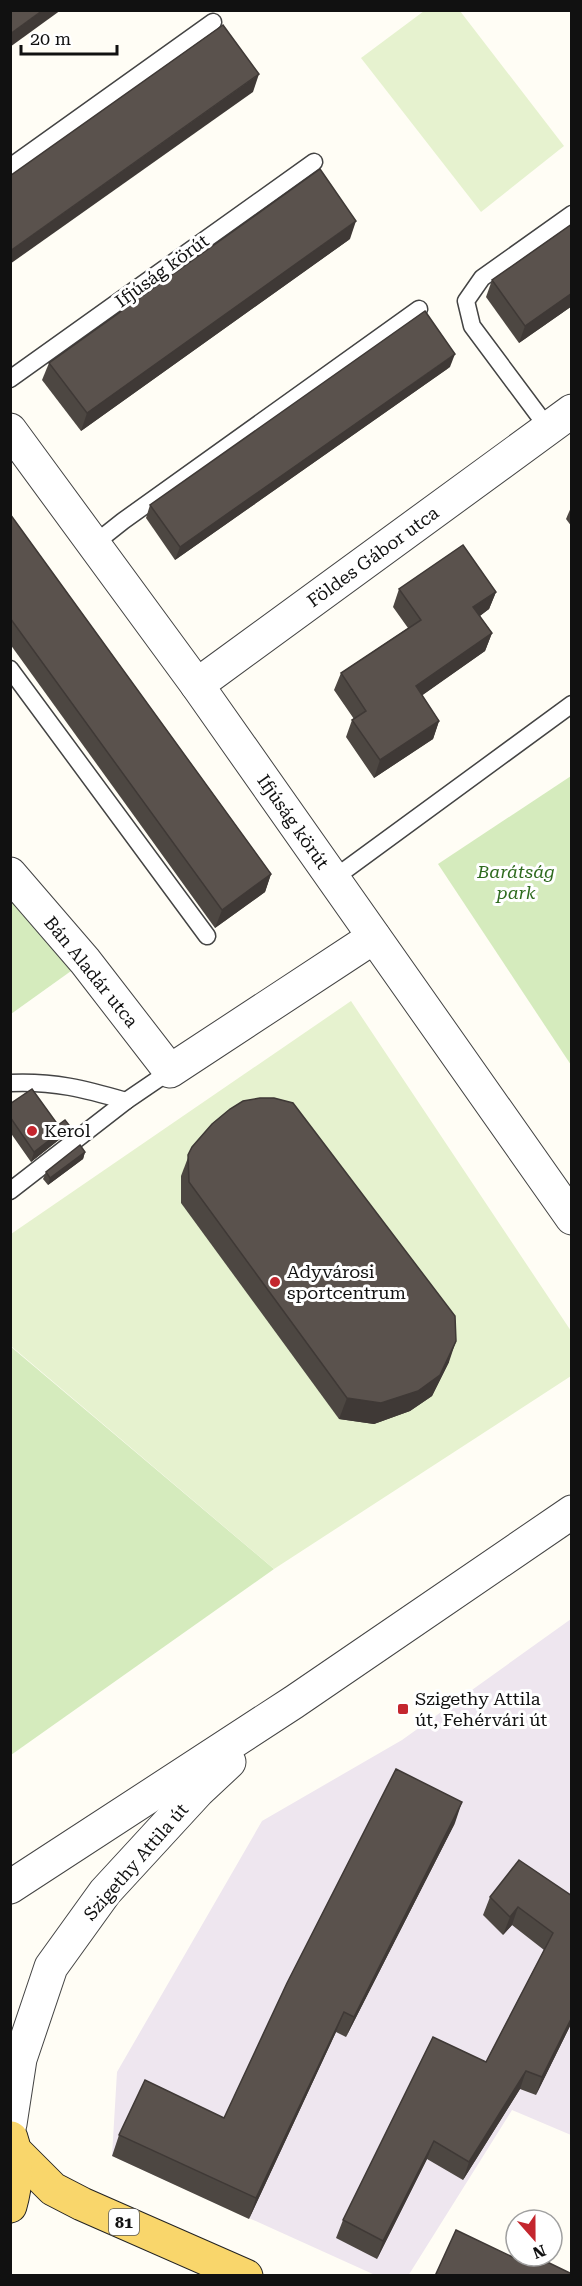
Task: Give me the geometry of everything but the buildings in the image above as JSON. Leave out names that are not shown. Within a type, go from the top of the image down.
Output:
[{"type":"main road","points":[[10,2206],[13,2196],[12,2137]]},
{"type":"main road","name":"81","points":[[12,2137],[53,2189],[246,2276]]},
{"type":"street","name":"Földes Gábor utca","points":[[197,685],[560,419]]},
{"type":"street","name":"Ifjúság körút","points":[[10,430],[197,685],[572,1218]]},
{"type":"street","name":"Bán Aladár utca","points":[[10,874],[85,961],[170,1071]]},
{"type":"street","points":[[170,1071],[374,937]]},
{"type":"street","name":"Szigethy Attila út","points":[[10,1887],[294,1702],[572,1512]]},
{"type":"street","name":"Szigethy Attila út","points":[[12,2137],[20,2059],[51,1967],[105,1892],[198,1791],[294,1702]]},
{"type":"lane","points":[[10,167],[213,22]]},
{"type":"lane","name":"Ifjúság körút","points":[[10,380],[314,162]]},
{"type":"lane","name":"Földes Gábor utca","points":[[560,419],[472,326],[466,301],[482,278],[572,214]]},
{"type":"lane","points":[[94,544],[419,309]]},
{"type":"lane","points":[[10,669],[207,936]]},
{"type":"lane","points":[[333,879],[572,704]]},
{"type":"lane","points":[[10,1191],[126,1101],[170,1071]]},
{"type":"lane","points":[[10,1083],[36,1082],[70,1085],[126,1101]]},
{"type":"shaded area","points":[[571,1619],[571,2135],[512,2110],[408,2276],[375,2275],[112,2156],[117,2072],[262,1821],[402,1740]]},
{"type":"green space","points":[[424,11],[460,11],[564,146],[481,212],[361,58]]},
{"type":"green space","name":"Barátság park","points":[[571,776],[571,1065],[438,864]]},
{"type":"green space","points":[[10,874],[85,961],[11,1014],[10,1014]]},
{"type":"green space","name":"Adyvárosi sportcentrum","points":[[351,1001],[571,1331],[571,1376],[274,1569],[11,1346],[11,1234]]},
{"type":"green space","points":[[10,1346],[274,1569],[11,1755],[10,1755]]},
{"type":"place","name":"Kerol","points":[[32,1131]]},
{"type":"place","name":"Adyvárosi sportcentrum","points":[[275,1282]]},
{"type":"place","name":"Szigethy Attila út, Fehérvári út","points":[[403,1709]]}]
